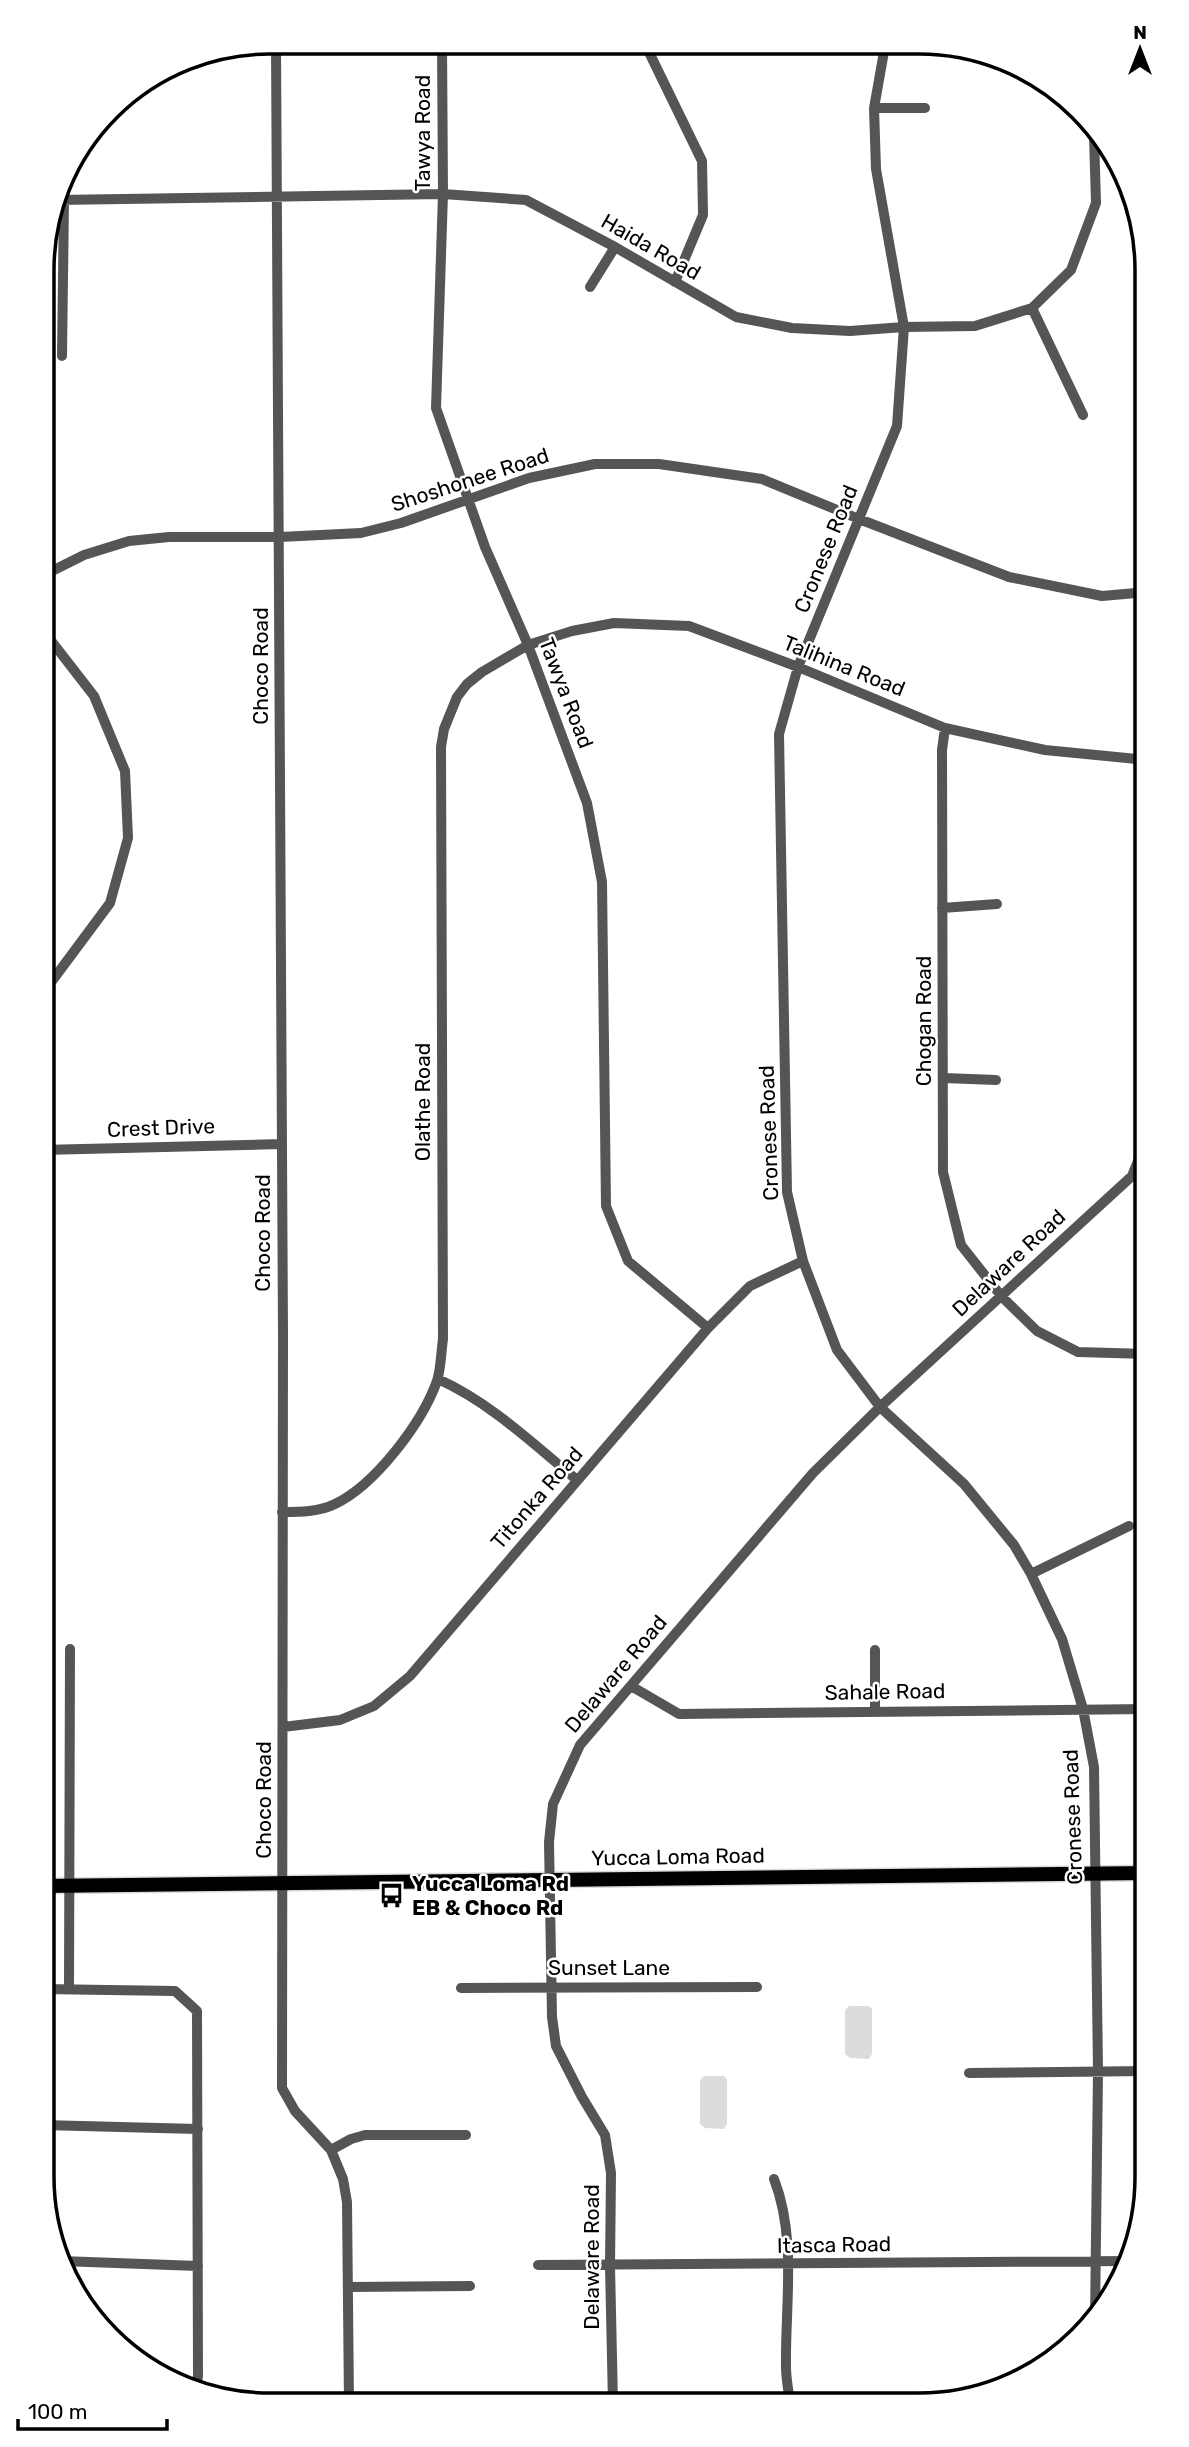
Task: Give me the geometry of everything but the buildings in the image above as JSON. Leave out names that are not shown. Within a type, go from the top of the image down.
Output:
[{"type":"main road","name":"Yucca Loma Road","points":[[54,1886],[1134,1873]]},
{"type":"street","points":[[650,54],[702,161],[703,215],[675,282]]},
{"type":"street","name":"Cronese Road","points":[[884,54],[874,108],[876,169],[904,327],[897,426],[798,667],[779,734],[787,1192],[803,1261],[837,1350],[880,1407],[964,1484],[1014,1545],[1062,1639],[1083,1709],[1094,1767],[1098,2071],[1096,2299]]},
{"type":"street","name":"Choco Road","points":[[276,55],[282,1144],[282,2088],[295,2111],[331,2150],[343,2179],[347,2202],[349,2393]]},
{"type":"street","name":"Tawya Road","points":[[442,55],[443,194],[436,408],[467,499],[528,645],[587,803],[603,882],[606,1206],[628,1261],[708,1328]]},
{"type":"street","points":[[874,108],[925,108]]},
{"type":"street","name":"Haida Road","points":[[67,200],[443,194],[526,200],[615,247],[736,317],[803,328],[850,331],[975,326],[1032,308],[1071,270],[1096,203],[1094,145]]},
{"type":"street","points":[[61,218],[62,356]]},
{"type":"street","points":[[590,287],[615,247]]},
{"type":"street","points":[[1032,308],[1083,415]]},
{"type":"street","name":"Shoshonee Road","points":[[55,569],[83,555],[129,541],[361,533],[401,523],[529,478],[595,464],[659,464],[762,479],[1009,577],[1102,596],[1135,593]]},
{"type":"street","name":"Talihina Road","points":[[528,645],[572,631],[614,623],[689,626],[798,667],[945,728],[1045,750],[1135,759]]},
{"type":"street","points":[[55,645],[94,696],[125,772],[128,838],[110,903],[55,977]]},
{"type":"street","name":"Olathe Road","points":[[282,1512],[314,1511],[334,1505],[357,1491],[388,1459],[409,1431],[429,1401],[438,1379],[443,1339],[443,729],[467,684],[489,666],[528,645]]},
{"type":"street","name":"Chogan Road","points":[[945,728],[942,750],[943,1172],[961,1245],[1002,1297],[1037,1331],[1078,1352],[1134,1354]]},
{"type":"street","points":[[942,908],[997,904]]},
{"type":"street","points":[[944,1079],[996,1080]]},
{"type":"street","name":"Crest Drive","points":[[55,1150],[282,1144]]},
{"type":"street","name":"Delaware Road","points":[[613,2393],[611,2172],[606,2135],[582,2097],[556,2046],[551,2017],[549,1842],[553,1804],[580,1745],[813,1473],[880,1407],[1132,1176],[1135,1170]]},
{"type":"street","name":"Titonka Road","points":[[283,1727],[340,1720],[374,1706],[410,1676],[708,1328],[750,1286],[803,1261]]},
{"type":"street","points":[[438,1379],[464,1390],[486,1404],[577,1480]]},
{"type":"street","points":[[1031,1574],[1129,1526]]},
{"type":"street","points":[[69,1989],[70,1649]]},
{"type":"street","points":[[875,1650],[875,1712]]},
{"type":"street","name":"Sahale Road","points":[[631,1686],[679,1714],[1134,1709]]},
{"type":"street","name":"Sunset Lane","points":[[461,1988],[757,1987]]},
{"type":"street","points":[[54,1989],[175,1991],[197,2011],[197,2379]]},
{"type":"street","points":[[969,2073],[1134,2071]]},
{"type":"street","points":[[54,2125],[198,2129]]},
{"type":"street","points":[[331,2150],[365,2135],[466,2135]]},
{"type":"street","points":[[775,2179],[782,2199],[788,2264],[786,2370],[789,2393]]},
{"type":"street","points":[[73,2261],[198,2266]]},
{"type":"street","name":"Itasca Road","points":[[538,2266],[1117,2261]]},
{"type":"street","points":[[349,2287],[470,2286]]},
{"type":"shaded area","points":[[849,2006],[869,2006],[872,2009],[872,2054],[869,2059],[850,2058],[845,2054],[845,2010]]},
{"type":"shaded area","points":[[704,2076],[724,2076],[727,2079],[727,2124],[724,2129],[705,2128],[700,2124],[700,2080]]},
{"type":"place","name":"Yucca Loma Rd EB & Choco Rd","points":[[392,1896]]}]
